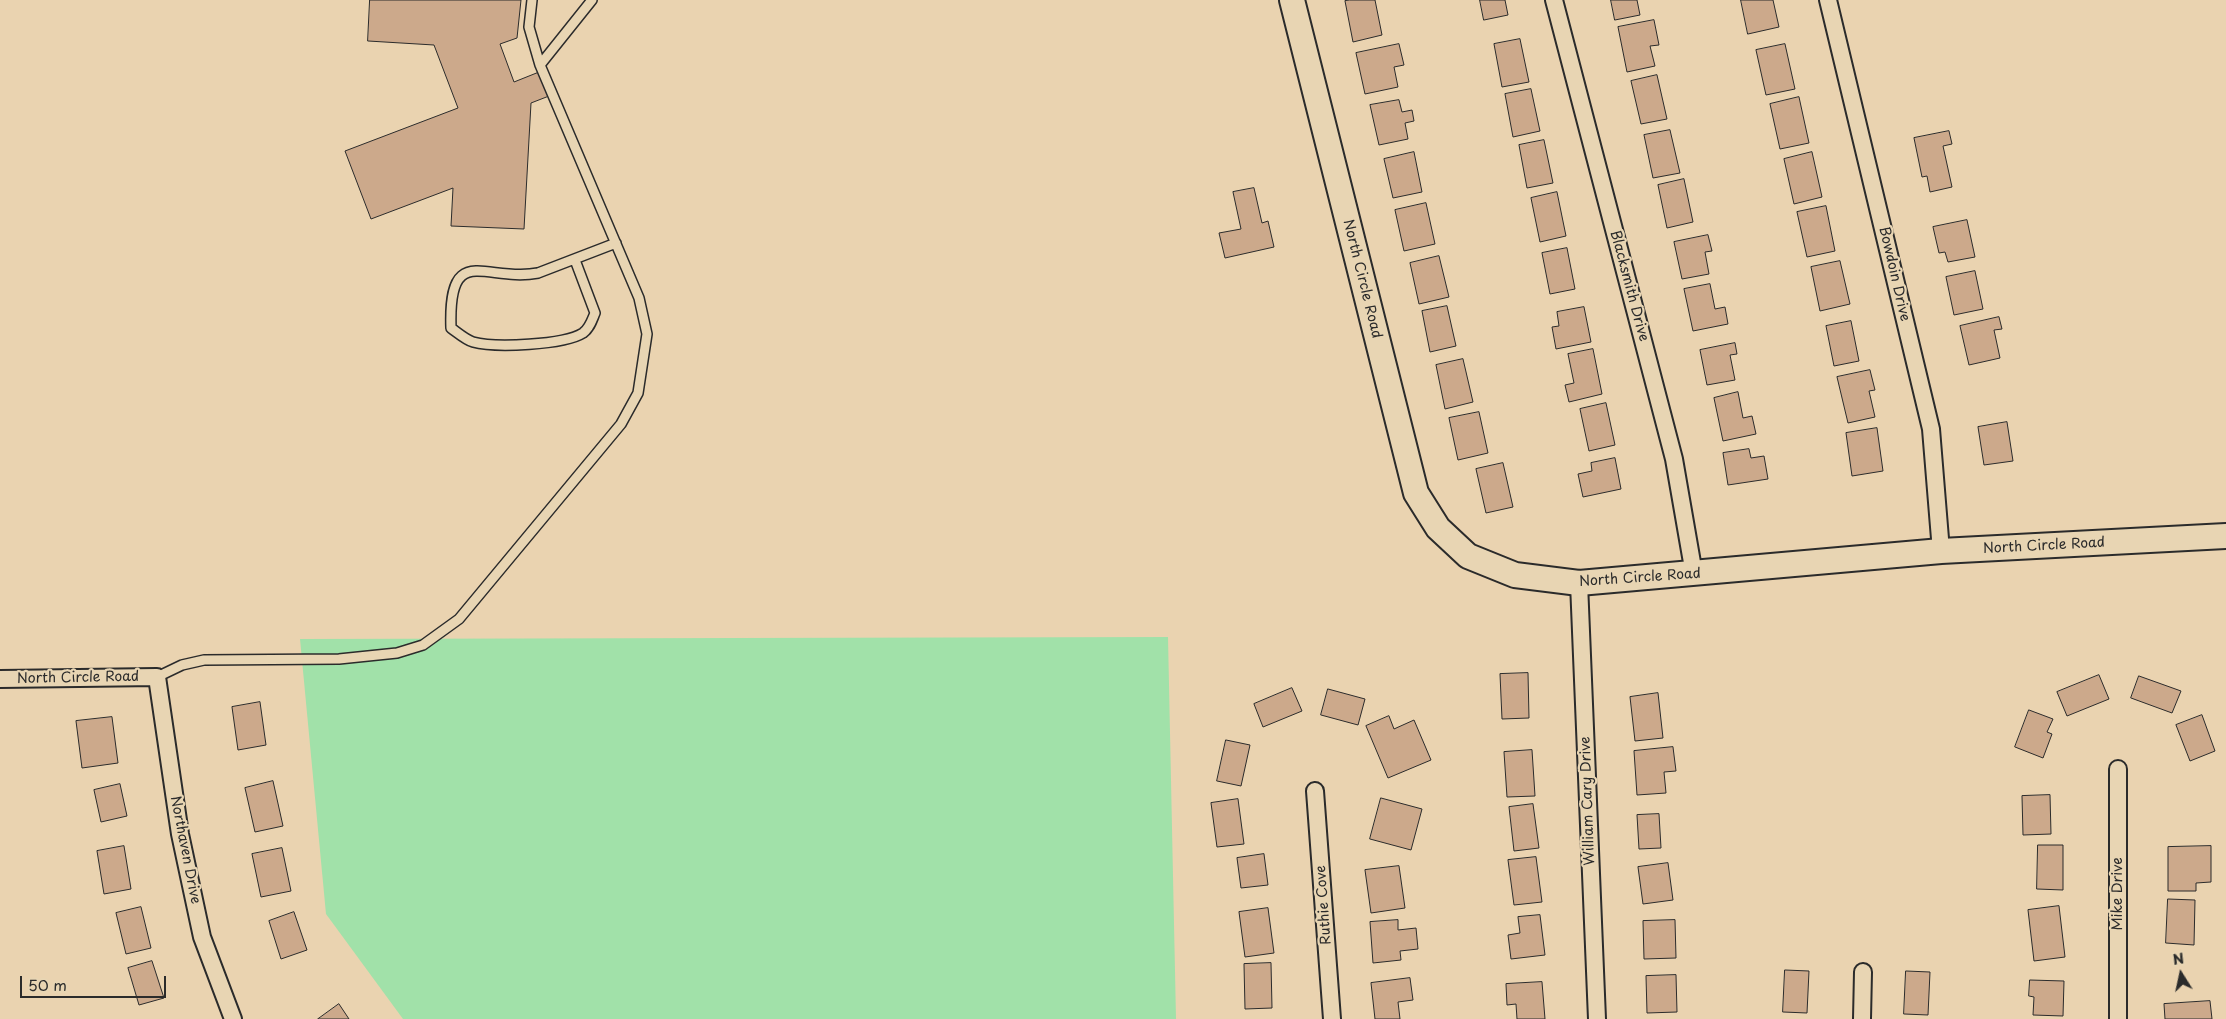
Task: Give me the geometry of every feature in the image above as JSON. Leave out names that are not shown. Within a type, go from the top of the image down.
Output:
[{"type":"street","name":"North Circle Road","points":[[1292,0],[1416,493],[1438,528],[1468,556],[1515,575],[1579,584],[1941,551],[2226,536]]},
{"type":"street","name":"Blacksmith Drive","points":[[1554,0],[1674,459],[1694,574]]},
{"type":"street","name":"Bowdoin Drive","points":[[1828,0],[1931,429],[1941,551]]},
{"type":"street","name":"William Cary Drive","points":[[1579,584],[1597,1019]]},
{"type":"street","name":"North Circle Road","points":[[0,680],[157,677]]},
{"type":"street","name":"Northaven Drive","points":[[157,677],[180,834],[202,937],[233,1019]]},
{"type":"street","name":"Mike Drive","points":[[2118,769],[2118,1019]]},
{"type":"street","name":"Ruthie Cove","points":[[1315,791],[1332,1019]]},
{"type":"street","points":[[1862,1019],[1863,972]]},
{"type":"lane","points":[[157,677],[182,665],[204,660],[339,659],[398,653],[423,645],[459,619],[621,424],[638,393],[647,334],[640,298],[540,65],[529,27],[532,0]]},
{"type":"lane","points":[[540,65],[592,0]]},
{"type":"lane","points":[[575,260],[595,313],[584,332],[553,343],[492,345],[472,342],[451,328],[450,314],[455,285],[462,275],[478,270],[527,275],[575,260],[616,243]]},
{"type":"green space","points":[[1168,637],[1176,1019],[403,1019],[326,914],[300,639]]},
{"type":"building","points":[[370,0],[521,0],[517,38],[500,44],[514,82],[539,72],[549,96],[531,103],[524,229],[451,226],[453,188],[371,219],[345,151],[458,108],[434,45],[368,41]]},
{"type":"building","points":[[1375,0],[1382,35],[1353,42],[1345,1]]},
{"type":"building","points":[[1480,0],[1505,0],[1508,15],[1484,20]]},
{"type":"building","points":[[1611,0],[1637,0],[1640,15],[1615,20]]},
{"type":"building","points":[[1741,0],[1773,0],[1779,27],[1748,34]]},
{"type":"building","points":[[1654,20],[1659,45],[1650,46],[1655,66],[1627,72],[1618,27]]},
{"type":"building","points":[[1520,39],[1529,82],[1502,87],[1494,44]]},
{"type":"building","points":[[1399,44],[1404,65],[1394,67],[1398,87],[1365,94],[1356,53]]},
{"type":"building","points":[[1785,44],[1795,89],[1766,95],[1756,50]]},
{"type":"building","points":[[1657,75],[1667,119],[1641,124],[1631,81]]},
{"type":"building","points":[[1531,89],[1540,131],[1513,137],[1505,94]]},
{"type":"building","points":[[1799,97],[1809,143],[1780,149],[1770,104]]},
{"type":"building","points":[[1399,100],[1402,112],[1412,110],[1414,121],[1405,123],[1408,139],[1379,145],[1370,105]]},
{"type":"building","points":[[1670,130],[1680,173],[1653,178],[1644,135]]},
{"type":"building","points":[[1949,131],[1952,144],[1943,146],[1952,187],[1930,192],[1927,176],[1922,177],[1914,138]]},
{"type":"building","points":[[1544,140],[1553,183],[1527,188],[1519,145]]},
{"type":"building","points":[[1414,152],[1422,192],[1393,198],[1384,159]]},
{"type":"building","points":[[1812,152],[1822,197],[1794,204],[1784,159]]},
{"type":"building","points":[[1684,179],[1693,222],[1667,228],[1658,185]]},
{"type":"building","points":[[1254,188],[1262,223],[1268,221],[1274,247],[1225,258],[1219,233],[1241,229],[1233,192]]},
{"type":"building","points":[[1557,192],[1566,236],[1540,242],[1531,198]]},
{"type":"building","points":[[1426,203],[1435,244],[1404,251],[1395,210]]},
{"type":"building","points":[[1826,206],[1835,251],[1807,257],[1797,212]]},
{"type":"building","points":[[1967,220],[1975,257],[1948,262],[1945,252],[1939,253],[1933,227]]},
{"type":"building","points":[[1708,235],[1712,251],[1705,252],[1709,274],[1682,279],[1674,242]]},
{"type":"building","points":[[1567,248],[1575,289],[1550,294],[1542,253]]},
{"type":"building","points":[[1439,256],[1449,297],[1419,304],[1410,263]]},
{"type":"building","points":[[1840,261],[1850,304],[1820,311],[1811,267]]},
{"type":"building","points":[[1975,271],[1983,309],[1954,315],[1946,277]]},
{"type":"building","points":[[1710,284],[1715,309],[1725,307],[1728,324],[1693,331],[1684,289]]},
{"type":"building","points":[[1447,306],[1456,346],[1430,352],[1422,311]]},
{"type":"building","points":[[1584,307],[1591,342],[1556,349],[1552,327],[1559,326],[1557,312]]},
{"type":"building","points":[[1999,317],[2002,329],[1994,330],[2000,358],[1969,365],[1960,326]]},
{"type":"building","points":[[1851,321],[1859,361],[1834,366],[1826,326]]},
{"type":"building","points":[[1735,343],[1737,354],[1730,355],[1735,380],[1707,385],[1700,350]]},
{"type":"building","points":[[1593,349],[1602,394],[1569,402],[1565,385],[1574,383],[1568,354]]},
{"type":"building","points":[[1463,359],[1473,402],[1445,409],[1436,365]]},
{"type":"building","points":[[1870,370],[1875,390],[1869,391],[1875,417],[1848,423],[1837,377]]},
{"type":"building","points":[[1738,392],[1743,418],[1752,416],[1756,434],[1723,441],[1714,398]]},
{"type":"building","points":[[1606,403],[1615,445],[1589,451],[1580,409]]},
{"type":"building","points":[[1479,412],[1488,453],[1458,460],[1449,418]]},
{"type":"building","points":[[2007,422],[2013,461],[1984,465],[1978,427]]},
{"type":"building","points":[[1877,428],[1883,471],[1852,476],[1846,433]]},
{"type":"building","points":[[1749,449],[1751,458],[1764,456],[1768,479],[1728,485],[1723,453]]},
{"type":"building","points":[[1615,458],[1621,489],[1583,497],[1578,474],[1592,471],[1591,463]]},
{"type":"building","points":[[1503,463],[1513,507],[1486,513],[1476,469]]},
{"type":"building","points":[[1528,673],[1529,718],[1502,719],[1500,674]]},
{"type":"building","points":[[2099,675],[2109,699],[2067,716],[2057,692]]},
{"type":"building","points":[[2139,676],[2181,691],[2172,713],[2131,698]]},
{"type":"building","points":[[1292,688],[1302,711],[1263,727],[1254,704]]},
{"type":"building","points":[[1328,689],[1365,699],[1358,725],[1321,715]]},
{"type":"building","points":[[1658,693],[1663,738],[1635,741],[1630,697]]},
{"type":"building","points":[[260,702],[266,745],[238,750],[232,707]]},
{"type":"building","points":[[2029,710],[2053,719],[2047,732],[2052,734],[2043,758],[2015,747]]},
{"type":"building","points":[[2202,715],[2215,751],[2190,761],[2176,725]]},
{"type":"building","points":[[1389,716],[1394,729],[1414,720],[1431,760],[1388,778],[1366,726]]},
{"type":"building","points":[[112,717],[118,763],[82,768],[76,721]]},
{"type":"building","points":[[1226,740],[1250,745],[1241,786],[1217,781]]},
{"type":"building","points":[[1673,747],[1676,771],[1664,772],[1666,793],[1637,795],[1634,751]]},
{"type":"building","points":[[1532,750],[1535,796],[1507,797],[1504,752]]},
{"type":"building","points":[[273,781],[283,826],[255,832],[245,788]]},
{"type":"building","points":[[120,784],[127,816],[101,822],[94,790]]},
{"type":"building","points":[[2050,795],[2051,834],[2023,835],[2022,796]]},
{"type":"building","points":[[1381,798],[1422,809],[1411,850],[1370,839]]},
{"type":"building","points":[[1238,799],[1244,844],[1217,847],[1211,803]]},
{"type":"building","points":[[1533,804],[1539,848],[1514,851],[1509,807]]},
{"type":"building","points":[[1659,814],[1661,848],[1639,849],[1637,815]]},
{"type":"building","points":[[2038,845],[2063,845],[2063,890],[2037,889]]},
{"type":"building","points":[[124,846],[131,889],[104,894],[97,851]]},
{"type":"building","points":[[2211,846],[2211,882],[2196,883],[2196,891],[2168,891],[2168,847]]},
{"type":"building","points":[[282,848],[291,891],[261,897],[252,854]]},
{"type":"building","points":[[1264,854],[1268,885],[1241,888],[1237,858]]},
{"type":"building","points":[[1536,857],[1542,902],[1514,905],[1508,860]]},
{"type":"building","points":[[1668,863],[1673,900],[1643,904],[1638,867]]},
{"type":"building","points":[[1399,866],[1405,908],[1371,913],[1365,870]]},
{"type":"building","points":[[2168,899],[2195,900],[2194,945],[2166,943]]},
{"type":"building","points":[[2059,906],[2065,957],[2034,961],[2028,910]]},
{"type":"building","points":[[141,907],[151,948],[126,954],[116,913]]},
{"type":"building","points":[[1268,908],[1274,953],[1245,957],[1239,912]]},
{"type":"building","points":[[294,912],[307,950],[281,959],[269,921]]},
{"type":"building","points":[[1540,915],[1545,955],[1511,959],[1508,935],[1520,933],[1518,917]]},
{"type":"building","points":[[1398,920],[1398,930],[1416,928],[1418,949],[1400,951],[1401,960],[1373,963],[1370,922]]},
{"type":"building","points":[[1675,920],[1676,958],[1644,959],[1643,921]]},
{"type":"building","points":[[152,961],[164,998],[139,1005],[128,968]]},
{"type":"building","points":[[1271,963],[1272,1008],[1245,1009],[1244,964]]},
{"type":"building","points":[[1785,970],[1809,971],[1807,1013],[1783,1012]]},
{"type":"building","points":[[1906,971],[1930,972],[1928,1015],[1904,1014]]},
{"type":"building","points":[[1676,975],[1677,1012],[1647,1013],[1646,976]]},
{"type":"building","points":[[1410,978],[1413,1000],[1398,1002],[1400,1019],[1375,1019],[1371,983]]},
{"type":"building","points":[[2030,980],[2064,981],[2063,1016],[2033,1015],[2034,997],[2029,996]]},
{"type":"building","points":[[1542,982],[1545,1019],[1517,1019],[1516,1004],[1507,1005],[1506,984]]},
{"type":"building","points":[[2210,1001],[2212,1019],[2165,1019],[2164,1004]]},
{"type":"building","points":[[339,1004],[349,1019],[318,1019]]}]
